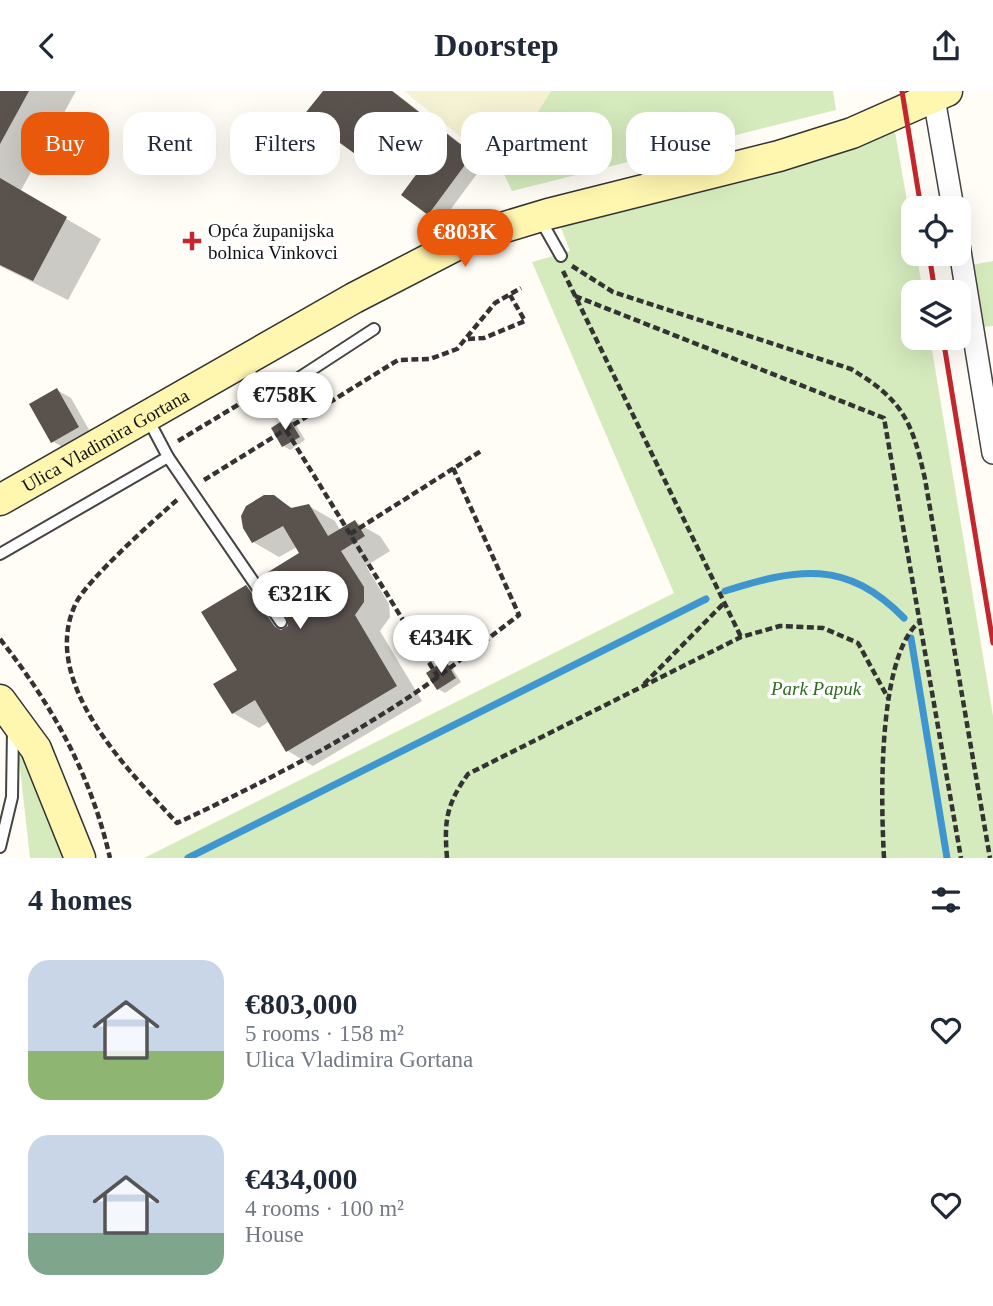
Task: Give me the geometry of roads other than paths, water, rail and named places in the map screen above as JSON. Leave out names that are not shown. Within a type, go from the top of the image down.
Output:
[{"type":"main road","name":"Ulica Vladimira Gortana","points":[[0,501],[354,298],[472,237],[538,216],[779,156],[852,133],[940,94]]},
{"type":"main road","points":[[6,708],[36,749],[80,858]]},
{"type":"street","points":[[940,94],[952,196]]},
{"type":"street","points":[[962,266],[993,453]]},
{"type":"lane","points":[[538,216],[561,256]]},
{"type":"lane","points":[[244,361],[265,400],[374,329]]},
{"type":"lane","points":[[147,416],[166,453],[281,622]]},
{"type":"lane","points":[[0,554],[166,453]]},
{"type":"lane","points":[[0,847],[12,797],[6,708]]},
{"type":"waterway","points":[[725,591],[798,574],[841,577],[883,599],[904,618]]},
{"type":"waterway","points":[[188,858],[706,599]]},
{"type":"waterway","points":[[911,638],[947,858]]},
{"type":"railway","points":[[902,91],[919,196]]},
{"type":"railway","points":[[931,266],[933,280]]},
{"type":"railway","points":[[945,350],[993,643]]},
{"type":"place","name":"Opća županijska bolnica Vinkovci","points":[[192,241]]},
{"type":"park label","name":"Park Papuk","points":[[816,688]]}]
